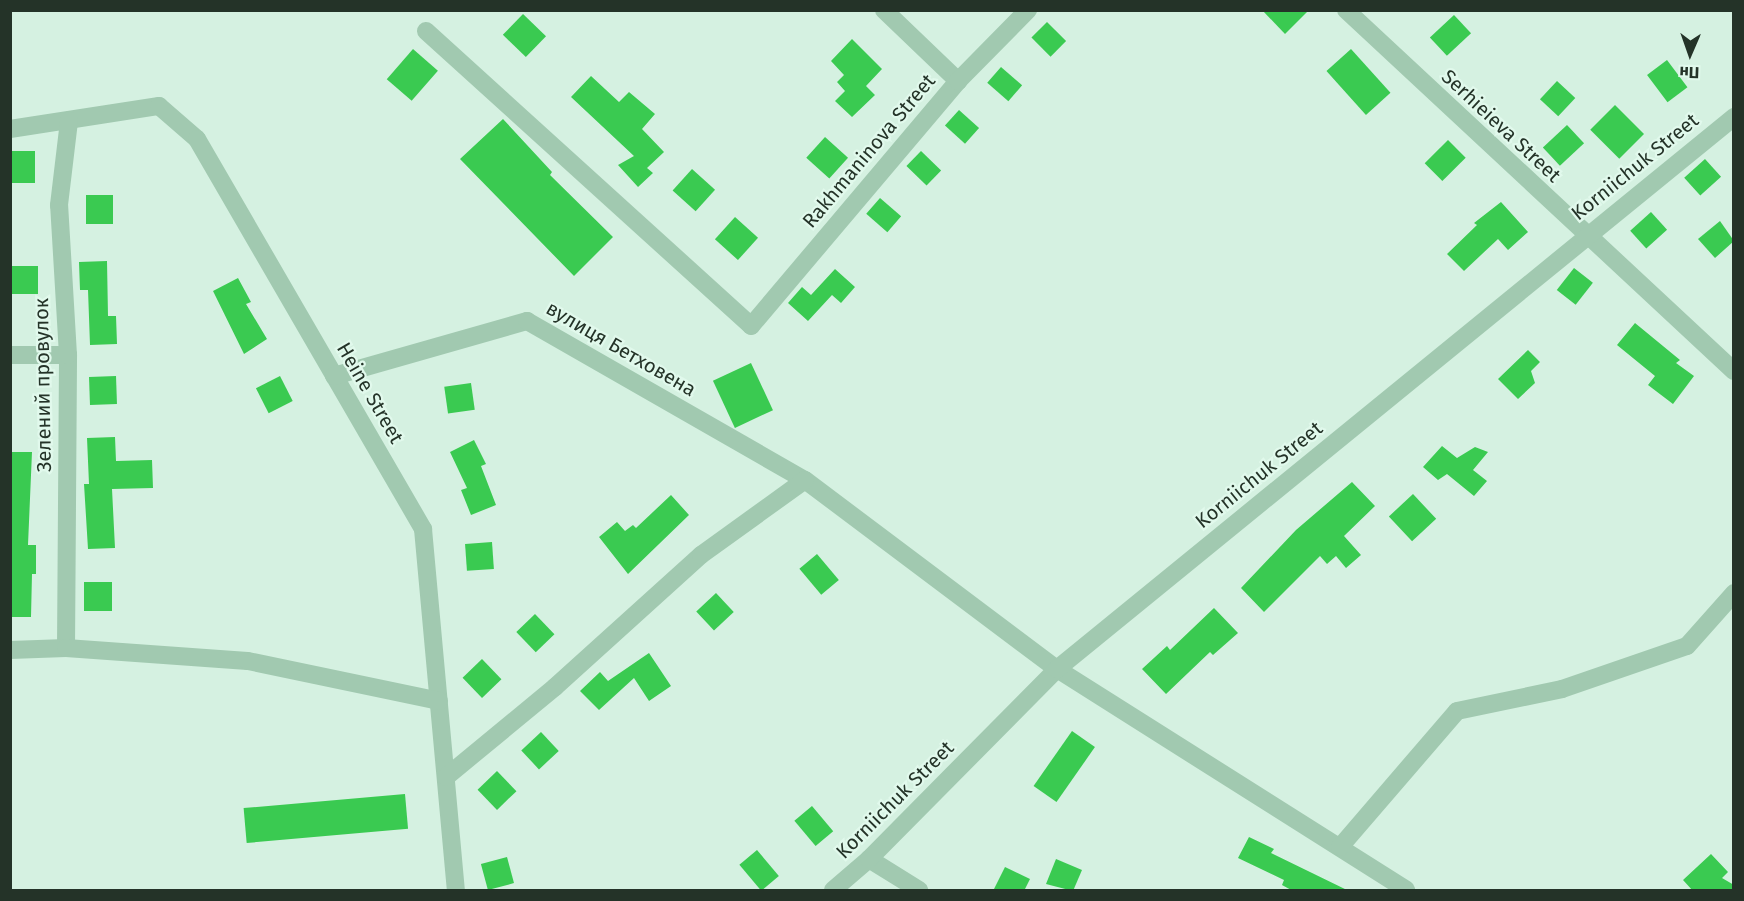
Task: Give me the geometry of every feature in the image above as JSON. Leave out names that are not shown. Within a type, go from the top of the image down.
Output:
[{"type":"street","points":[[884,10],[958,81]]},
{"type":"street","name":"Rakhmaninova Street","points":[[426,31],[751,326],[958,81],[1028,10]]},
{"type":"street","name":"Serhieieva Street","points":[[1346,10],[1584,236],[1734,371]]},
{"type":"street","name":"Heine Street","points":[[10,129],[159,106],[197,139],[423,529],[456,891]]},
{"type":"street","name":"Korniichuk Street","points":[[833,891],[869,859],[1057,669],[1584,236],[1734,117]]},
{"type":"street","name":"Зелений провулок","points":[[66,648],[68,355],[59,205],[69,121]]},
{"type":"street","name":"вулиця Бетховена","points":[[334,376],[527,321],[805,480],[1057,669],[1406,891]]},
{"type":"street","points":[[10,355],[68,355]]},
{"type":"street","points":[[446,777],[555,687],[701,555],[805,480]]},
{"type":"street","points":[[1340,847],[1457,711],[1562,689],[1687,646],[1734,593]]},
{"type":"street","points":[[10,650],[66,648],[248,661],[439,701]]},
{"type":"street","points":[[869,859],[920,891]]},
{"type":"building","points":[[1262,10],[1309,10],[1285,34]]},
{"type":"building","points":[[523,14],[546,36],[526,57],[503,35]]},
{"type":"building","points":[[1454,15],[1471,33],[1447,56],[1430,38]]},
{"type":"building","points":[[1047,22],[1066,41],[1051,57],[1031,38]]},
{"type":"building","points":[[852,39],[882,69],[866,86],[875,95],[852,117],[835,101],[845,91],[837,82],[844,75],[831,61]]},
{"type":"building","points":[[413,49],[438,71],[412,101],[387,79]]},
{"type":"building","points":[[1351,49],[1390,93],[1366,115],[1326,71]]},
{"type":"building","points":[[1667,60],[1687,87],[1667,102],[1647,75]]},
{"type":"building","points":[[1001,67],[1022,85],[1008,101],[987,83]]},
{"type":"building","points":[[591,76],[619,102],[629,92],[655,114],[642,129],[664,152],[647,168],[653,173],[638,187],[618,165],[634,156],[571,97]]},
{"type":"building","points":[[1557,81],[1575,98],[1558,116],[1540,99]]},
{"type":"building","points":[[1615,105],[1644,134],[1619,159],[1590,130]]},
{"type":"building","points":[[959,110],[979,128],[965,144],[945,126]]},
{"type":"building","points":[[503,119],[552,172],[550,175],[613,237],[574,276],[460,159]]},
{"type":"building","points":[[1567,125],[1584,143],[1560,166],[1543,148]]},
{"type":"building","points":[[825,137],[848,158],[829,179],[806,158]]},
{"type":"building","points":[[1448,140],[1466,158],[1442,181],[1425,163]]},
{"type":"building","points":[[10,151],[35,151],[35,183],[10,183]]},
{"type":"building","points":[[921,151],[941,170],[927,186],[906,166]]},
{"type":"building","points":[[1705,159],[1721,177],[1700,196],[1684,178]]},
{"type":"building","points":[[692,169],[715,190],[696,211],[673,191]]},
{"type":"building","points":[[86,195],[113,195],[113,224],[86,224]]},
{"type":"building","points":[[880,198],[901,216],[887,232],[866,214]]},
{"type":"building","points":[[1501,202],[1528,232],[1508,250],[1498,239],[1464,271],[1447,254],[1477,225],[1474,223]]},
{"type":"building","points":[[1651,212],[1667,230],[1646,249],[1630,231]]},
{"type":"building","points":[[735,217],[758,238],[738,260],[715,239]]},
{"type":"building","points":[[1720,221],[1734,241],[1715,258],[1698,239]]},
{"type":"building","points":[[107,261],[108,316],[116,316],[117,344],[90,345],[88,290],[80,290],[79,262]]},
{"type":"building","points":[[10,266],[38,266],[38,294],[10,294]]},
{"type":"building","points":[[1574,268],[1593,283],[1576,305],[1557,290]]},
{"type":"building","points":[[835,269],[855,287],[841,303],[832,295],[808,321],[788,303],[802,287],[811,295]]},
{"type":"building","points":[[238,278],[251,302],[246,304],[267,339],[244,354],[213,291]]},
{"type":"building","points":[[1635,323],[1680,360],[1676,363],[1694,376],[1673,404],[1648,385],[1655,376],[1617,345]]},
{"type":"building","points":[[1528,350],[1540,362],[1531,371],[1535,383],[1518,399],[1498,379]]},
{"type":"building","points":[[751,363],[773,410],[735,428],[713,381]]},
{"type":"building","points":[[116,376],[117,404],[90,405],[89,377]]},
{"type":"building","points":[[280,376],[293,401],[269,413],[256,388]]},
{"type":"building","points":[[471,383],[475,410],[448,413],[444,387]]},
{"type":"building","points":[[115,437],[116,461],[152,460],[153,488],[112,489],[115,548],[88,549],[84,484],[89,484],[87,438]]},
{"type":"building","points":[[474,440],[486,464],[481,466],[496,505],[471,515],[461,490],[467,488],[450,452]]},
{"type":"building","points":[[1442,446],[1457,458],[1475,447],[1488,452],[1473,470],[1487,481],[1474,496],[1447,474],[1438,480],[1423,467]]},
{"type":"building","points":[[10,452],[32,452],[28,545],[36,545],[36,574],[32,574],[31,617],[10,617]]},
{"type":"building","points":[[1352,482],[1375,506],[1344,536],[1361,555],[1346,568],[1336,556],[1327,564],[1320,556],[1264,612],[1241,588],[1296,530]]},
{"type":"building","points":[[1413,494],[1436,519],[1412,541],[1389,517]]},
{"type":"building","points":[[671,495],[689,515],[628,574],[599,537],[617,522],[625,531],[633,525],[636,528]]},
{"type":"building","points":[[492,542],[494,569],[467,571],[465,544]]},
{"type":"building","points":[[817,554],[839,580],[821,595],[799,569]]},
{"type":"building","points":[[84,582],[112,582],[112,611],[84,611]]},
{"type":"building","points":[[716,593],[734,612],[714,630],[696,611]]},
{"type":"building","points":[[1214,608],[1238,633],[1213,655],[1210,652],[1166,694],[1142,669],[1167,646],[1170,650]]},
{"type":"building","points":[[535,614],[554,634],[536,652],[516,632]]},
{"type":"building","points":[[649,653],[671,686],[649,701],[634,678],[599,710],[580,691],[600,672],[608,681]]},
{"type":"building","points":[[482,659],[501,679],[482,698],[463,678]]},
{"type":"building","points":[[1072,731],[1095,747],[1057,802],[1034,786]]},
{"type":"building","points":[[541,732],[559,751],[539,769],[521,750]]},
{"type":"building","points":[[497,771],[516,791],[497,810],[478,790]]},
{"type":"building","points":[[405,794],[408,829],[247,843],[244,808]]},
{"type":"building","points":[[812,806],[833,831],[816,846],[794,821]]},
{"type":"building","points":[[1249,837],[1274,849],[1271,853],[1349,891],[1293,891],[1282,885],[1284,880],[1238,858]]},
{"type":"building","points":[[757,850],[779,876],[761,890],[739,865]]},
{"type":"building","points":[[1711,854],[1728,872],[1722,878],[1734,885],[1734,891],[1693,891],[1683,880]]},
{"type":"building","points":[[507,857],[514,883],[488,890],[481,864]]},
{"type":"building","points":[[1056,859],[1082,870],[1073,891],[1046,884]]},
{"type":"building","points":[[1005,867],[1030,879],[1024,891],[993,891]]}]
